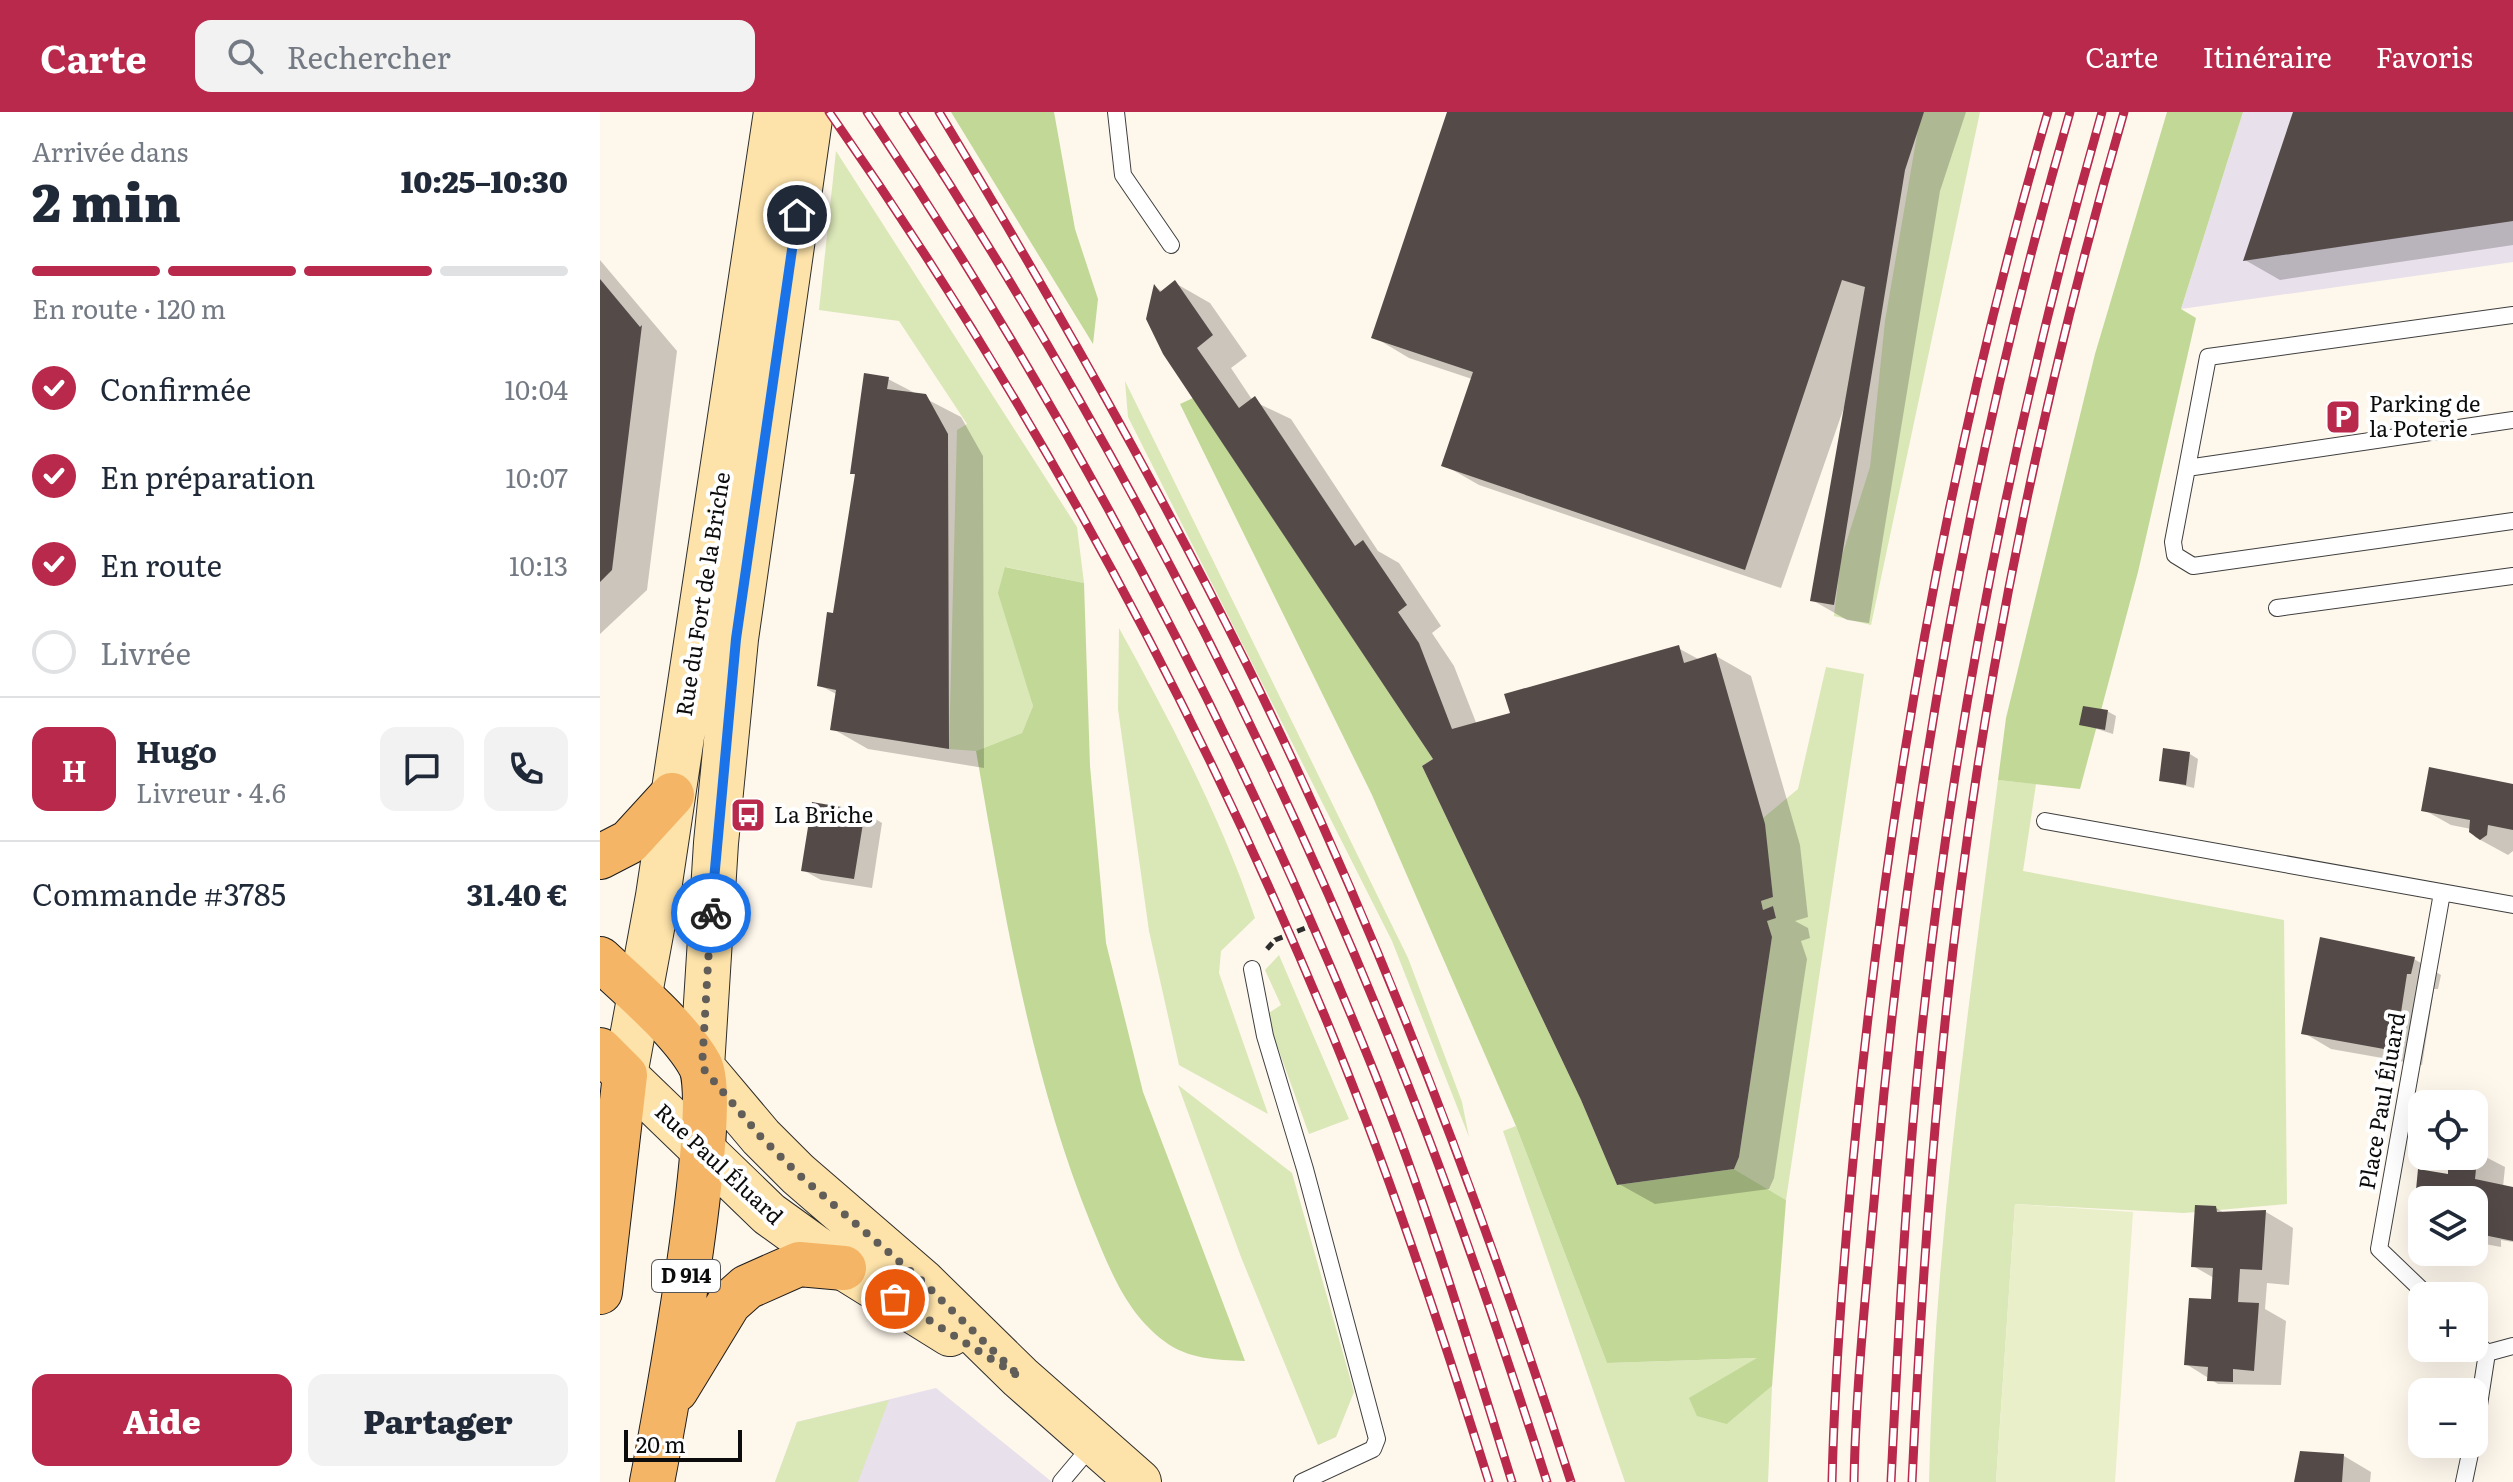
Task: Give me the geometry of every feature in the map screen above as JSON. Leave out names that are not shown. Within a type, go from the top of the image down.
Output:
[{"type":"main road","name":"Rue du Fort de la Briche","points":[[613,1063],[640,997],[776,112]]},
{"type":"main road","name":"Rue du Fort de la Briche","points":[[702,1067],[715,858],[736,639],[811,112]]},
{"type":"main road","points":[[600,857],[629,842],[672,795]]},
{"type":"main road","points":[[600,959],[640,997],[702,1067]]},
{"type":"main road","points":[[600,1292],[613,1063]]},
{"type":"main road","name":"Rue Paul Éluard","points":[[613,1063],[769,1214],[844,1268],[1020,1377]]},
{"type":"main road","name":"D 914","points":[[652,1482],[667,1406],[701,1151],[702,1067]]},
{"type":"main road","name":"Rue Paul Éluard","points":[[702,1067],[761,1137],[798,1174],[923,1282],[1020,1377],[1139,1482]]},
{"type":"main road","points":[[667,1406],[729,1303],[747,1287],[799,1264],[844,1268]]},
{"type":"lane","points":[[1116,112],[1123,175],[1171,245]]},
{"type":"lane","points":[[2513,315],[2208,357],[2173,542],[2175,555],[2193,566],[2513,521]]},
{"type":"lane","points":[[2187,468],[2513,420]]},
{"type":"lane","points":[[2277,608],[2513,576]]},
{"type":"lane","points":[[2045,821],[2513,905]]},
{"type":"lane","name":"Place Paul Éluard","points":[[2413,1282],[2379,1249],[2442,893]]},
{"type":"lane","points":[[1252,969],[1265,1036],[1305,1169],[1377,1439],[1373,1449],[1302,1482]]},
{"type":"lane","points":[[2488,1353],[2513,1346]]},
{"type":"lane","points":[[1061,1482],[1094,1443]]},
{"type":"lane","points":[[2464,1482],[2469,1458]]},
{"type":"path","points":[[1252,969],[1275,940],[1313,925]]},
{"type":"shaded area","points":[[2243,112],[2513,112],[2513,262],[2181,309]]},
{"type":"shaded area","points":[[936,1388],[1052,1482],[775,1482],[797,1422]]},
{"type":"green space","points":[[951,112],[1054,112],[1075,229],[1098,299],[1093,344]]},
{"type":"green space","points":[[1921,112],[1980,112],[1871,625],[1834,616],[1841,559],[1870,467],[1885,321]]},
{"type":"green space","points":[[2167,112],[2243,112],[2181,309],[2196,318],[2138,572],[2080,789],[1998,780],[2006,718],[2095,354]]},
{"type":"green space","points":[[836,151],[1077,527],[1084,583],[1006,567],[1021,662],[1033,706],[1022,733],[976,751],[949,749],[957,430],[967,424],[899,321],[819,310]]},
{"type":"green space","points":[[1125,381],[1408,958],[1462,1102],[1469,1137],[1392,941],[1128,417]]},
{"type":"green space","points":[[1193,398],[1433,759],[1422,766],[1581,1100],[1617,1185],[1734,1169],[1786,1200],[1772,1386],[1727,1424],[1697,1416],[1689,1398],[1757,1358],[1607,1363],[1516,1126],[1372,795],[1180,404]]},
{"type":"green space","points":[[1005,567],[1084,583],[1090,766],[1106,943],[1143,1092],[1245,1361],[1213,1359],[1182,1352],[1164,1341],[1139,1317],[1120,1288],[1098,1240],[1051,1109],[1021,991],[976,751],[1022,733],[1033,706],[998,593]]},
{"type":"green space","points":[[1119,628],[1193,770],[1227,843],[1255,918],[1221,951],[1219,973],[1268,1114],[1179,1065],[1149,931],[1118,709]]},
{"type":"green space","points":[[1826,667],[1864,674],[1786,1200],[1734,1169],[1739,1157],[1772,937],[1767,921],[1776,917],[1773,906],[1763,910],[1761,901],[1773,897],[1763,818],[1798,789]]},
{"type":"green space","points":[[1998,780],[2036,784],[2023,871],[2284,920],[2287,1204],[2184,1213],[2015,1204],[1996,1482],[1929,1482],[1945,1218]]},
{"type":"green space","points":[[1279,955],[1349,1119],[1309,1134],[1266,1015],[1281,1005],[1265,970]]},
{"type":"green space","points":[[1178,1085],[1292,1173],[1354,1392],[1336,1437],[1318,1445],[1241,1257]]},
{"type":"green space","points":[[1516,1126],[1607,1363],[1759,1358],[1727,1424],[1772,1386],[1768,1482],[1625,1482],[1503,1131]]},
{"type":"green space","points":[[2015,1204],[2133,1212],[2115,1482],[1996,1482]]},
{"type":"green space","points":[[889,1400],[858,1482],[775,1482],[797,1422]]},
{"type":"building","points":[[1447,112],[1924,112],[1905,170],[1834,605],[1810,601],[1865,287],[1842,280],[1745,570],[1441,466],[1473,372],[1371,338]]},
{"type":"building","points":[[2293,112],[2513,112],[2513,221],[2243,261]]},
{"type":"building","points":[[600,279],[640,327],[642,325],[612,570],[600,582]]},
{"type":"building","points":[[1175,280],[1213,335],[1197,348],[1239,408],[1255,396],[1355,546],[1363,540],[1407,605],[1398,612],[1419,643],[1452,729],[1510,713],[1504,694],[1679,645],[1684,663],[1716,653],[1765,824],[1773,897],[1761,901],[1763,910],[1773,906],[1776,918],[1767,921],[1772,937],[1739,1157],[1734,1169],[1617,1185],[1581,1100],[1422,766],[1433,759],[1163,354],[1146,319],[1154,284],[1160,292]]},
{"type":"building","points":[[864,373],[889,377],[887,389],[926,394],[948,434],[949,749],[830,730],[836,690],[817,686],[827,612],[833,613],[855,474],[850,474]]},
{"type":"building","points":[[2083,706],[2108,710],[2105,730],[2079,725]]},
{"type":"building","points":[[2163,748],[2190,752],[2186,785],[2159,781]]},
{"type":"building","points":[[2429,767],[2513,784],[2513,830],[2488,825],[2487,835],[2480,840],[2469,832],[2470,820],[2421,811]]},
{"type":"building","points":[[812,802],[865,811],[854,879],[801,871]]},
{"type":"building","points":[[2320,937],[2415,957],[2411,974],[2407,974],[2395,1051],[2301,1034]]},
{"type":"building","points":[[2418,1170],[2448,1174],[2448,1170],[2476,1170],[2475,1179],[2513,1187],[2513,1241],[2488,1236],[2488,1186],[2416,1186]]},
{"type":"building","points":[[2195,1205],[2216,1206],[2217,1212],[2266,1210],[2262,1270],[2240,1269],[2238,1302],[2259,1303],[2254,1371],[2233,1369],[2233,1382],[2207,1381],[2208,1367],[2184,1365],[2189,1298],[2211,1299],[2213,1268],[2191,1267]]},
{"type":"building","points":[[2300,1451],[2344,1454],[2342,1482],[2294,1482]]},
{"type":"railway","points":[[829,112],[971,327],[1037,437],[1161,662],[1218,777],[1323,1012],[1369,1128],[1489,1482]]},
{"type":"railway","points":[[867,112],[1012,341],[1080,459],[1207,698],[1265,820],[1321,944],[1393,1120],[1447,1274],[1512,1482]]},
{"type":"railway","points":[[903,112],[1045,340],[1111,457],[1236,696],[1294,818],[1400,1065],[1440,1168],[1547,1482]]},
{"type":"railway","points":[[939,112],[1136,454],[1246,663],[1294,763],[1383,964],[1424,1066],[1501,1273],[1571,1482]]},
{"type":"railway","points":[[1832,1482],[1841,1301],[1857,1120],[1871,992],[1907,738],[1929,611],[1982,360],[2048,112]]},
{"type":"railway","points":[[1854,1482],[1863,1325],[1890,1034],[1925,768],[1973,504],[2002,372],[2070,112]]},
{"type":"railway","points":[[1891,1482],[1914,1110],[1932,937],[1949,818],[1968,699],[2014,462],[2070,228],[2102,112]]},
{"type":"railway","points":[[1912,1482],[1940,1074],[1977,770],[2036,458],[2068,319],[2124,112]]},
{"type":"way so far","points":[[711,913],[702,1067],[761,1137],[798,1174],[923,1282],[1020,1377],[895,1299]]},
{"type":"place","name":"Parking de la Poterie","points":[[2343,417]]},
{"type":"place","name":"La Briche","points":[[748,815]]},
{"type":"route","points":[[711,913],[736,639],[797,215]]}]
